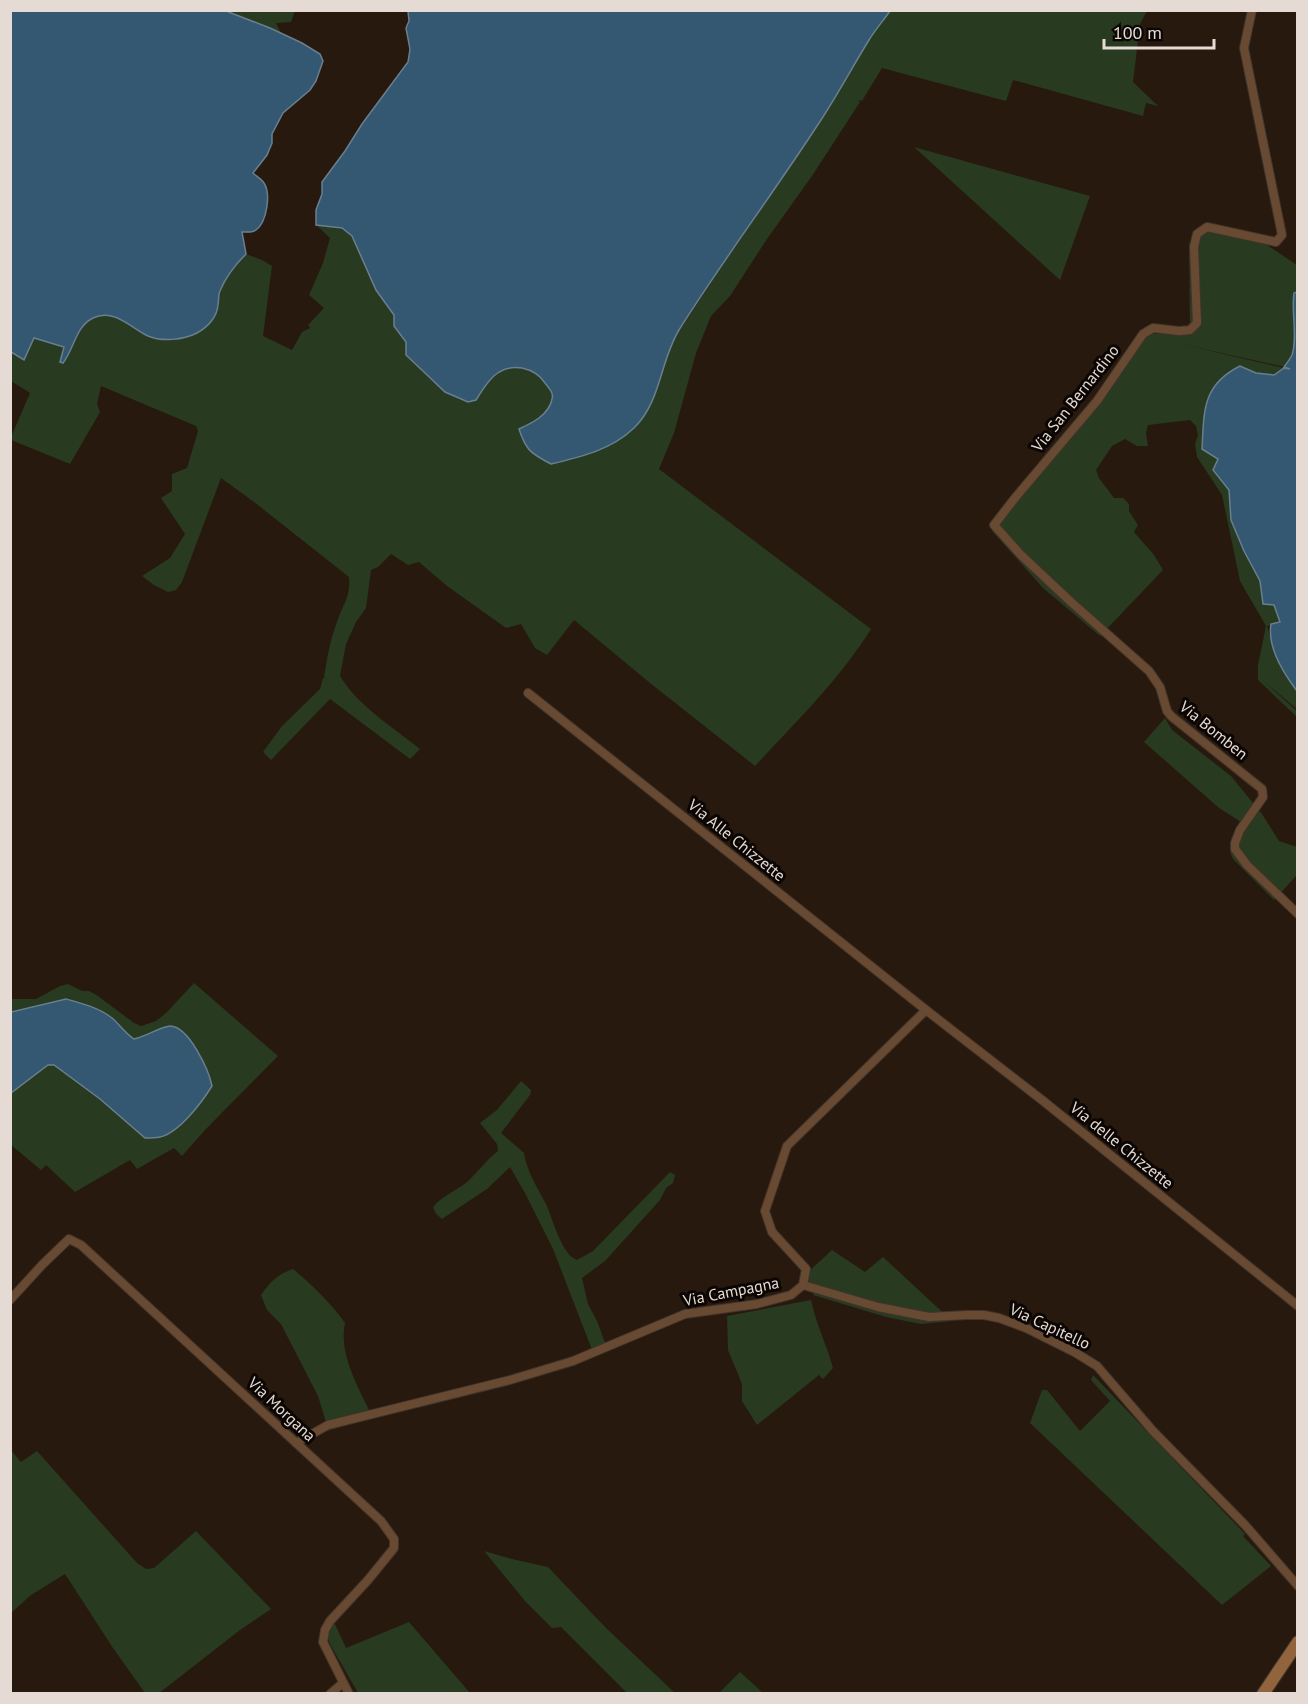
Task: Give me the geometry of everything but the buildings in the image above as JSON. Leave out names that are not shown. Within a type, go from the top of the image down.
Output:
[{"type":"main road","points":[[1263,1694],[1298,1642]]},
{"type":"street","name":"Via San Bernardino","points":[[994,525],[1096,400],[1143,334],[1153,328],[1190,330],[1197,323],[1194,247],[1197,234],[1207,227],[1276,242],[1282,235],[1244,48],[1252,10]]},
{"type":"street","name":"Via Bomben","points":[[994,525],[1021,555],[1149,671],[1159,684],[1167,711],[1173,718],[1262,789],[1263,797],[1240,830],[1235,849],[1247,865],[1298,914]]},
{"type":"street","name":"Via Alle Chizzette","points":[[528,693],[926,1010]]},
{"type":"street","name":"Via Campagna","points":[[296,1443],[328,1425],[510,1380],[573,1361],[685,1314],[757,1304],[791,1295],[803,1285],[806,1269],[772,1232],[765,1212],[787,1146],[926,1010]]},
{"type":"street","name":"Via delle Chizzette","points":[[926,1010],[1042,1100],[1298,1306]]},
{"type":"street","name":"Via Morgana","points":[[10,1300],[69,1239],[81,1245],[381,1521],[394,1539],[394,1548],[330,1621],[325,1630],[323,1642],[349,1694]]},
{"type":"street","name":"Via Capitello","points":[[803,1285],[878,1306],[929,1317],[984,1315],[999,1318],[1026,1328],[1076,1353],[1097,1366],[1153,1431],[1245,1525],[1298,1586]]},
{"type":"street","points":[[330,1694],[343,1683]]},
{"type":"green space","points":[[226,11],[295,11],[291,22],[276,23],[281,33]]},
{"type":"green space","points":[[890,11],[1147,11],[1140,24],[1133,82],[1158,106],[1146,103],[1143,116],[1013,80],[1006,101],[882,68],[862,101],[858,100],[860,102],[812,176],[730,296],[711,316],[696,353],[674,433],[659,469],[871,629],[831,683],[755,766],[574,620],[547,655],[535,648],[521,624],[506,628],[447,586],[419,562],[408,565],[391,554],[378,567],[371,570],[366,608],[356,622],[346,644],[340,676],[356,697],[420,749],[410,759],[330,699],[271,760],[263,752],[282,726],[320,689],[323,678],[330,680],[324,678],[328,656],[348,595],[349,577],[221,478],[182,582],[176,590],[168,592],[142,576],[170,558],[185,534],[161,498],[172,491],[172,474],[187,468],[198,431],[196,426],[101,386],[97,404],[100,412],[70,464],[11,440],[30,393],[11,381],[11,352],[15,356],[33,338],[64,347],[60,362],[68,355],[83,327],[100,316],[118,319],[148,336],[218,306],[227,277],[246,254],[272,266],[263,336],[292,350],[302,332],[310,328],[308,325],[324,308],[309,295],[323,263],[330,238],[316,225],[342,229],[352,236],[376,290],[394,315],[394,326],[406,342],[406,355],[447,393],[457,398],[476,400],[494,376],[514,367],[529,370],[540,378],[552,393],[551,405],[540,418],[519,429],[657,391],[668,352],[678,333],[818,125],[870,37]]},
{"type":"green space","points":[[914,147],[1090,196],[1060,280]]},
{"type":"green space","points":[[1203,231],[1220,232],[1267,245],[1297,265],[1297,292],[1294,293],[1294,339],[1292,354],[1285,367],[1181,344],[1284,368],[1274,375],[1256,373],[1240,366],[1228,372],[1211,390],[1204,412],[1218,459],[1213,470],[1229,490],[1231,520],[1260,581],[1263,604],[1274,605],[1280,623],[1267,626],[1277,658],[1297,691],[1297,709],[1261,679],[1297,711],[1297,717],[1258,680],[1258,665],[1266,626],[1240,581],[1222,495],[1197,457],[1195,444],[1198,435],[1196,426],[1190,420],[1148,425],[1146,433],[1148,446],[1137,446],[1125,439],[1112,446],[1096,470],[1099,478],[1114,498],[1123,498],[1129,504],[1129,511],[1138,525],[1134,532],[1154,555],[1163,570],[1100,636],[1043,588],[992,531],[992,527],[1077,421],[1143,333],[1180,335],[1190,327],[1189,243],[1195,234]]},
{"type":"green space","points":[[1165,718],[1172,730],[1231,776],[1262,814],[1279,841],[1297,847],[1297,875],[1274,900],[1233,859],[1230,852],[1241,822],[1219,808],[1144,742]]},
{"type":"green space","points":[[194,983],[278,1056],[182,1156],[174,1148],[137,1169],[130,1160],[75,1192],[46,1165],[41,1170],[11,1145],[11,1093],[48,1065],[54,1065],[125,1120],[184,1122],[212,1086],[169,1026],[134,1039],[111,1017],[66,999],[11,1012],[11,999],[36,999],[68,984],[98,996],[141,1026],[156,1021],[166,1013]]},
{"type":"green space","points":[[521,1081],[531,1090],[530,1095],[501,1133],[524,1153],[530,1173],[546,1204],[562,1244],[566,1251],[577,1260],[593,1251],[670,1172],[675,1175],[673,1183],[666,1188],[660,1200],[605,1261],[582,1278],[588,1304],[607,1348],[594,1355],[553,1249],[510,1167],[487,1189],[442,1219],[433,1207],[467,1182],[498,1151],[497,1144],[480,1123],[497,1110]]},
{"type":"green space","points":[[832,1250],[865,1272],[883,1257],[952,1321],[921,1324],[886,1317],[813,1295],[814,1292],[805,1275]]},
{"type":"green space","points":[[293,1269],[321,1294],[345,1323],[347,1360],[373,1418],[327,1431],[318,1396],[281,1324],[267,1310],[261,1295],[275,1279]]},
{"type":"green space","points":[[811,1300],[833,1368],[823,1379],[819,1375],[757,1425],[742,1401],[742,1384],[728,1350],[727,1316]]},
{"type":"green space","points":[[1093,1375],[1245,1534],[1243,1536],[1271,1566],[1222,1605],[1030,1423],[1042,1390],[1047,1390],[1080,1431],[1110,1401],[1091,1380]]},
{"type":"green space","points":[[11,1450],[21,1462],[37,1451],[137,1563],[146,1569],[154,1568],[196,1531],[271,1609],[240,1630],[158,1694],[145,1693],[65,1574],[31,1595],[11,1613]]},
{"type":"green space","points":[[484,1551],[548,1567],[606,1628],[675,1693],[627,1693],[561,1627],[552,1628],[525,1601]]},
{"type":"green space","points":[[334,1622],[346,1648],[409,1622],[470,1693],[358,1693],[330,1644],[327,1635]]},
{"type":"green space","points":[[740,1672],[763,1693],[719,1693]]},
{"type":"water","points":[[408,10],[890,11],[871,36],[831,105],[679,330],[655,394],[643,418],[625,436],[606,447],[551,464],[530,451],[519,429],[539,418],[550,405],[552,393],[541,378],[529,370],[514,367],[494,376],[476,400],[468,402],[445,392],[406,355],[406,342],[394,326],[394,315],[376,290],[352,236],[342,228],[316,225],[316,210],[322,194],[322,182],[408,62],[410,49],[406,28],[409,21]]},
{"type":"water","points":[[10,11],[226,11],[270,28],[320,54],[323,61],[316,81],[310,90],[283,113],[272,134],[272,143],[267,155],[253,173],[266,188],[267,201],[263,221],[254,231],[242,232],[246,254],[222,286],[214,318],[197,333],[179,339],[160,339],[148,336],[122,320],[108,315],[93,318],[83,326],[63,363],[60,362],[64,347],[34,338],[24,360],[11,352]]},
{"type":"water","points":[[1298,292],[1297,691],[1274,651],[1270,633],[1271,624],[1280,622],[1274,605],[1263,604],[1260,581],[1231,520],[1229,490],[1213,470],[1218,459],[1202,449],[1205,411],[1218,382],[1240,366],[1256,373],[1274,375],[1284,368],[1290,369],[1284,367],[1294,348],[1293,300],[1294,293]]},
{"type":"water","points":[[66,999],[102,1011],[134,1039],[170,1026],[184,1033],[191,1041],[207,1070],[212,1086],[196,1108],[175,1130],[158,1137],[145,1138],[100,1099],[54,1065],[48,1065],[11,1093],[11,1012]]}]
